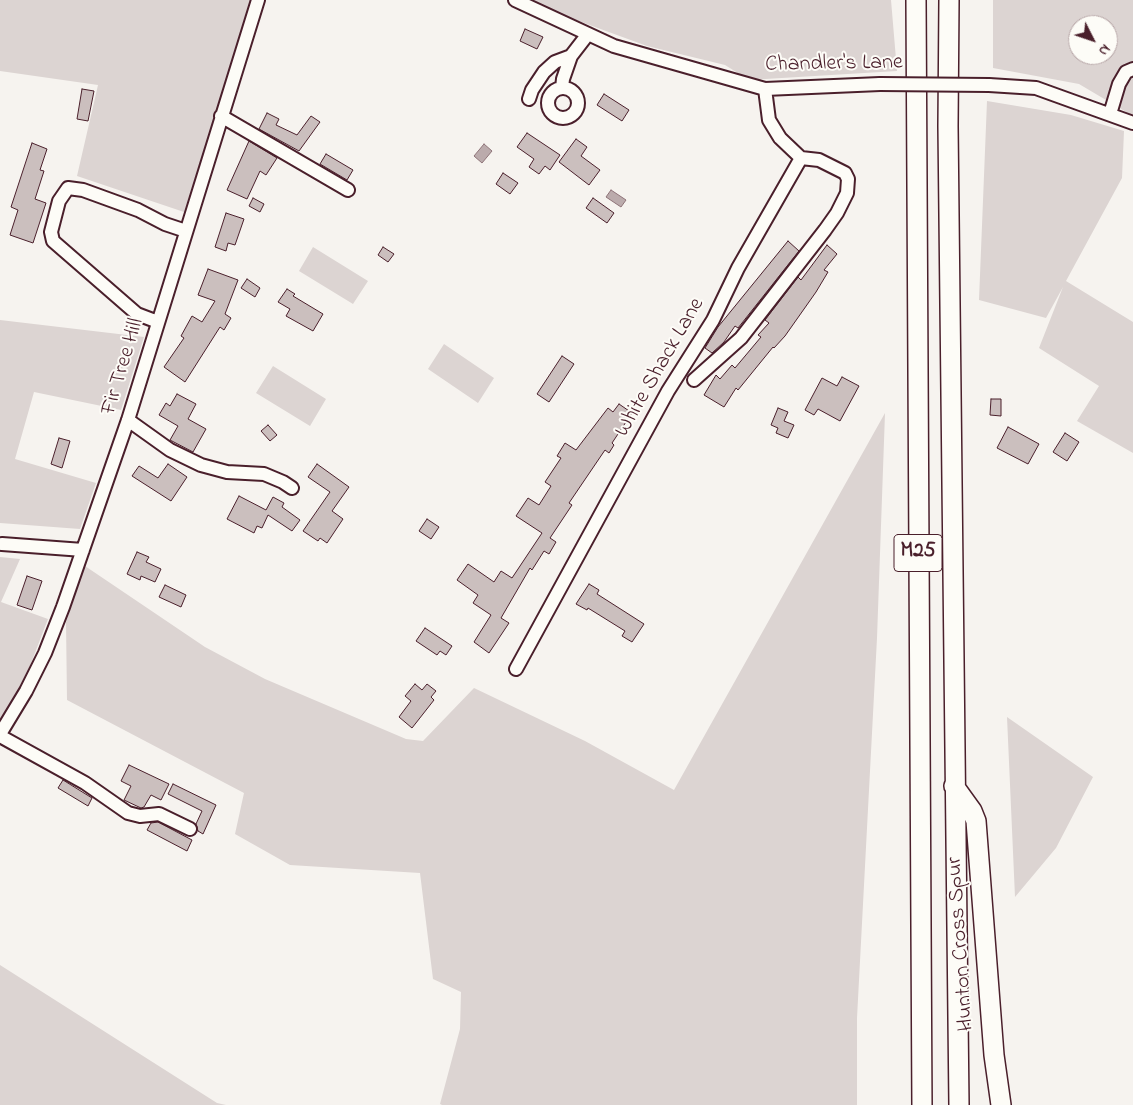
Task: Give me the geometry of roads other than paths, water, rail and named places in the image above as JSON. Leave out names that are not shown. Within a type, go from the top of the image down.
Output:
[{"type":"highway","name":"M25","points":[[916,0],[922,1105]]},
{"type":"highway","name":"M25","points":[[949,0],[948,126],[959,1105]]},
{"type":"highway","name":"Hunton Cross Spur","points":[[954,786],[976,821],[994,1055],[1001,1105]]},
{"type":"street","name":"Fir Tree Hill","points":[[0,735],[26,691],[45,652],[83,550],[128,420],[258,0]]},
{"type":"street","name":"Chandler's Lane","points":[[515,0],[614,46],[765,89],[880,84],[989,85],[1036,88],[1133,123]]},
{"type":"street","points":[[562,88],[563,78],[571,56],[588,34]]},
{"type":"street","points":[[529,99],[532,90],[544,72],[555,62],[571,56]]},
{"type":"street","points":[[1110,114],[1119,84],[1126,72],[1133,69]]},
{"type":"street","points":[[694,380],[741,338],[829,224],[847,193],[848,183],[845,173],[819,160],[801,158],[780,138],[769,120],[765,89]]},
{"type":"street","points":[[221,116],[348,190]]},
{"type":"street","name":"White Shack Lane","points":[[516,669],[668,391],[713,320],[738,268],[801,158]]},
{"type":"street","points":[[158,322],[137,314],[53,241],[51,232],[59,201],[68,188],[83,190],[138,210],[165,224],[186,231]]},
{"type":"street","points":[[128,420],[170,450],[201,465],[227,472],[264,474],[292,488]]},
{"type":"street","points":[[2,544],[83,550]]},
{"type":"street","points":[[0,735],[85,783],[128,813],[140,816],[158,814],[190,829]]}]
